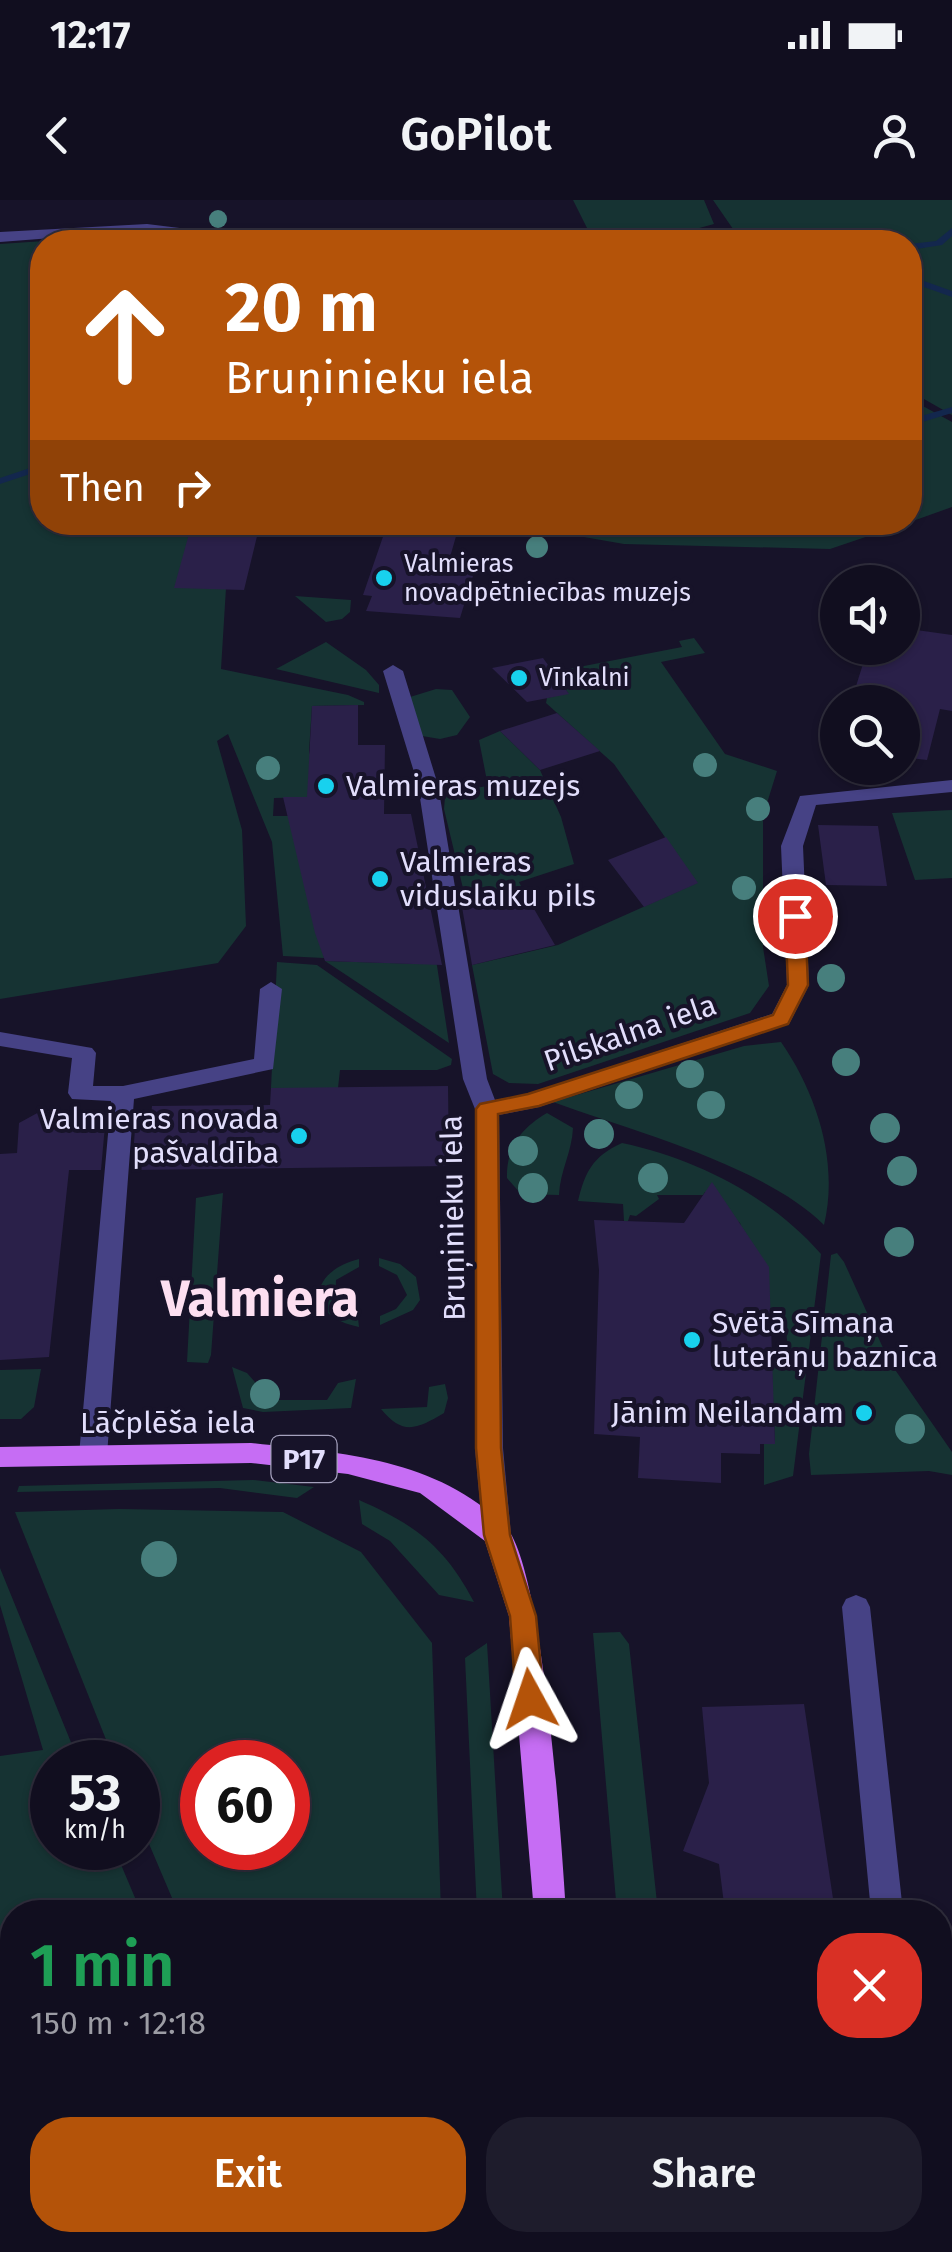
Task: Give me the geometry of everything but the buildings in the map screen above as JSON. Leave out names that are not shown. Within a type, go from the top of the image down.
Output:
[{"type":"main road","name":"Lāčplēša iela","points":[[0,1456],[251,1453],[348,1464],[429,1486],[497,1535]]},
{"type":"main road","points":[[497,1535],[523,1616],[549,1900]]},
{"type":"street","points":[[0,237],[30,235]]},
{"type":"street","name":"Bruņinieku iela","points":[[394,671],[428,784],[475,1079],[487,1109],[488,1448],[497,1535]]},
{"type":"street","name":"Pilskalna iela","points":[[487,1109],[531,1100],[781,1019],[798,985],[792,846],[807,800],[952,786]]},
{"type":"street","points":[[0,1039],[84,1052],[80,1093],[123,1094],[265,1064],[271,990]]},
{"type":"street","points":[[93,1455],[123,1094]]},
{"type":"street","points":[[856,1607],[886,1900]]},
{"type":"green space","points":[[573,200],[704,200],[714,224],[692,230],[588,230]]},
{"type":"green space","points":[[713,200],[952,200],[952,415],[922,398],[922,230],[734,230]]},
{"type":"green space","points":[[30,242],[30,535],[229,535],[221,669],[348,695],[364,702],[312,706],[309,751],[321,797],[274,798],[273,816],[307,816],[324,958],[283,956],[272,842],[228,734],[217,741],[242,830],[246,926],[218,963],[0,999],[0,244]]},
{"type":"green space","points":[[922,406],[952,422],[952,507],[922,518]]},
{"type":"green space","points":[[572,535],[871,535],[830,549],[624,544]]},
{"type":"green space","points":[[295,596],[351,600],[350,612],[342,619],[326,622]]},
{"type":"green space","points":[[694,638],[705,653],[661,662],[725,754],[777,771],[763,816],[763,947],[769,986],[750,1013],[538,1084],[509,1083],[493,1074],[472,965],[558,945],[697,883],[614,764],[546,703],[547,698],[568,693],[553,672],[682,647],[679,641]]},
{"type":"green space","points":[[326,642],[366,670],[379,685],[379,693],[276,669]]},
{"type":"green space","points":[[436,689],[452,690],[470,717],[457,735],[440,739],[422,736],[410,697]]},
{"type":"green space","points":[[500,731],[540,770],[561,817],[574,864],[519,882],[523,890],[467,905],[444,809],[445,797],[454,791],[488,786],[479,740]]},
{"type":"green space","points":[[952,810],[952,878],[915,880],[892,813]]},
{"type":"green space","points":[[419,850],[449,1043],[325,961],[421,964],[407,906],[385,853]]},
{"type":"green space","points":[[277,962],[317,965],[452,1059],[451,1065],[437,1070],[340,1070],[338,1088],[271,1088]]},
{"type":"green space","points":[[781,1042],[805,1084],[822,1129],[829,1177],[824,1225],[799,1204],[733,1168],[553,1102],[744,1046]]},
{"type":"green space","points":[[547,1113],[573,1128],[559,1195],[521,1194],[507,1178],[509,1157],[523,1132]]},
{"type":"green space","points":[[622,1143],[678,1159],[730,1183],[779,1214],[821,1254],[793,1476],[764,1485],[764,1444],[775,1444],[771,1350],[788,1349],[786,1331],[770,1331],[740,1223],[705,1192],[657,1195],[659,1199],[636,1216],[630,1215],[628,1221],[624,1221],[623,1204],[578,1201],[592,1166],[604,1153]]},
{"type":"green space","points":[[223,1193],[211,1355],[208,1363],[187,1362],[196,1198]]},
{"type":"green space","points":[[837,1253],[889,1361],[952,1452],[952,1475],[929,1471],[811,1475],[809,1454],[831,1255]]},
{"type":"green space","points":[[379,1258],[400,1264],[416,1277],[420,1300],[413,1310],[380,1325],[380,1316],[396,1309],[407,1295],[397,1275],[379,1266]]},
{"type":"green space","points":[[359,1259],[359,1267],[336,1280],[335,1302],[358,1318],[359,1327],[329,1314],[319,1294],[330,1274]]},
{"type":"green space","points":[[232,1367],[247,1373],[271,1400],[327,1400],[338,1383],[356,1379],[351,1408],[263,1412],[243,1408]]},
{"type":"green space","points":[[41,1369],[34,1407],[21,1419],[0,1419],[0,1370]]},
{"type":"green space","points":[[445,1384],[448,1398],[444,1413],[426,1423],[403,1426],[381,1409],[427,1407],[429,1387]]},
{"type":"green space","points":[[253,1480],[314,1487],[297,1498],[220,1488],[17,1492],[19,1486]]},
{"type":"green space","points":[[359,1500],[427,1540],[452,1566],[474,1602],[439,1595],[390,1541],[362,1524]]},
{"type":"green space","points":[[15,1512],[283,1512],[361,1552],[432,1643],[441,1900],[173,1900],[160,1870],[160,1740],[106,1740]]},
{"type":"green space","points":[[0,1568],[70,1740],[40,1740],[0,1605]]},
{"type":"green space","points":[[620,1632],[629,1644],[657,1900],[616,1900],[593,1633]]},
{"type":"green space","points":[[487,1643],[502,1900],[476,1900],[465,1658]]},
{"type":"green space","points":[[30,1752],[30,1870],[123,1870],[136,1900],[0,1900],[0,1756]]},
{"type":"waterway","points":[[922,245],[939,243],[952,231]]},
{"type":"waterway","points":[[922,283],[952,294]]},
{"type":"waterway","points":[[922,419],[952,410]]},
{"type":"waterway","points":[[0,481],[30,471]]},
{"type":"place","name":"Valmieras novadpētniecības muzejs","points":[[384,578]]},
{"type":"place","name":"Vīnkalni","points":[[519,678]]},
{"type":"place","name":"Valmieras muzejs","points":[[326,786]]},
{"type":"place","name":"Valmieras viduslaiku pils","points":[[380,879]]},
{"type":"place","name":"Valmieras novada pašvaldība","points":[[299,1136]]},
{"type":"place","name":"Svētā Sīmaņa luterāņu baznīca","points":[[692,1340]]},
{"type":"place","name":"Jānim Neilandam","points":[[864,1413]]},
{"type":"district","name":"Valmiera","points":[[260,1299]]},
{"type":"route","points":[[530,1699],[523,1616],[497,1535],[488,1448],[487,1109],[531,1100],[781,1019],[798,985],[795,916]]}]
